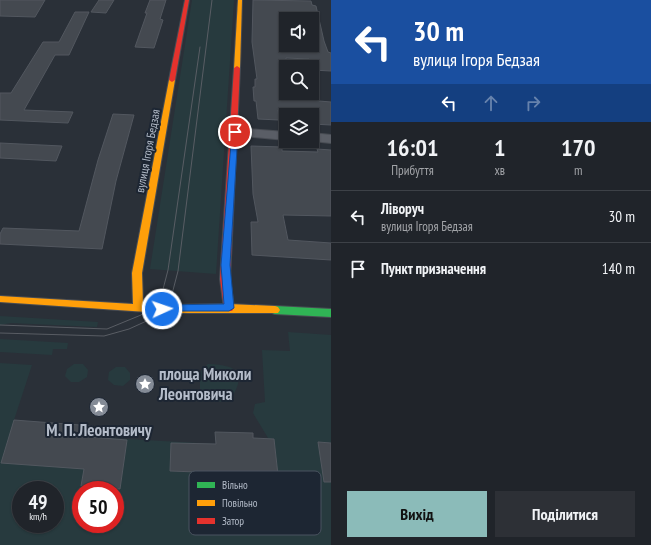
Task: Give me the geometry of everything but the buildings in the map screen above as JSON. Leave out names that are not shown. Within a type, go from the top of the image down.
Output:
[{"type":"street","name":"вулиця Ігоря Бедзая","points":[[138,308],[137,273],[187,0]]},
{"type":"street","points":[[229,308],[226,265],[235,132],[240,0]]},
{"type":"street","points":[[235,132],[279,135]]},
{"type":"street","points":[[319,138],[331,139]]},
{"type":"street","points":[[0,300],[138,308],[229,308],[331,313]]},
{"type":"green space","points":[[192,0],[234,0],[216,274],[150,269]]},
{"type":"green space","points":[[0,316],[98,322],[97,327],[11,323],[0,325]]},
{"type":"green space","points":[[288,332],[331,335],[331,545],[0,545],[0,363],[32,365],[14,420],[93,426],[91,437],[216,444],[215,432],[253,433],[253,438],[268,438],[253,413],[255,404],[265,402],[262,350],[290,351]]},
{"type":"green space","points":[[0,339],[68,343],[67,349],[53,349],[52,355],[0,352]]},
{"type":"green space","points":[[74,364],[83,364],[88,370],[87,377],[79,382],[71,382],[65,376],[67,369]]},
{"type":"green space","points":[[208,364],[227,366],[237,373],[239,378],[238,384],[229,402],[206,401],[200,396],[200,372]]},
{"type":"green space","points":[[116,367],[125,367],[130,373],[130,380],[123,386],[114,385],[108,380],[109,372]]},
{"type":"tram line","points":[[0,333],[104,336],[129,329],[151,319],[171,298],[178,271],[212,0]]},
{"type":"tram line","points":[[0,325],[107,329],[141,315],[161,297],[168,270],[200,47]]},
{"type":"traffic: fast","points":[[275,310],[331,313]]},
{"type":"traffic: slow","points":[[237,68],[240,0]]},
{"type":"traffic: slow","points":[[138,308],[137,273],[172,80]]},
{"type":"traffic: slow","points":[[0,299],[162,309],[229,308],[275,310]]},
{"type":"traffic: jam","points":[[172,80],[187,0]]},
{"type":"traffic: jam","points":[[229,308],[225,279],[237,68]]},
{"type":"place","name":"площа Миколи Леонтовича","points":[[145,384]]},
{"type":"place","name":"М. П. Леонтовичу","points":[[99,407]]},
{"type":"route","points":[[162,309],[195,307],[229,308],[226,265],[235,132]]}]
